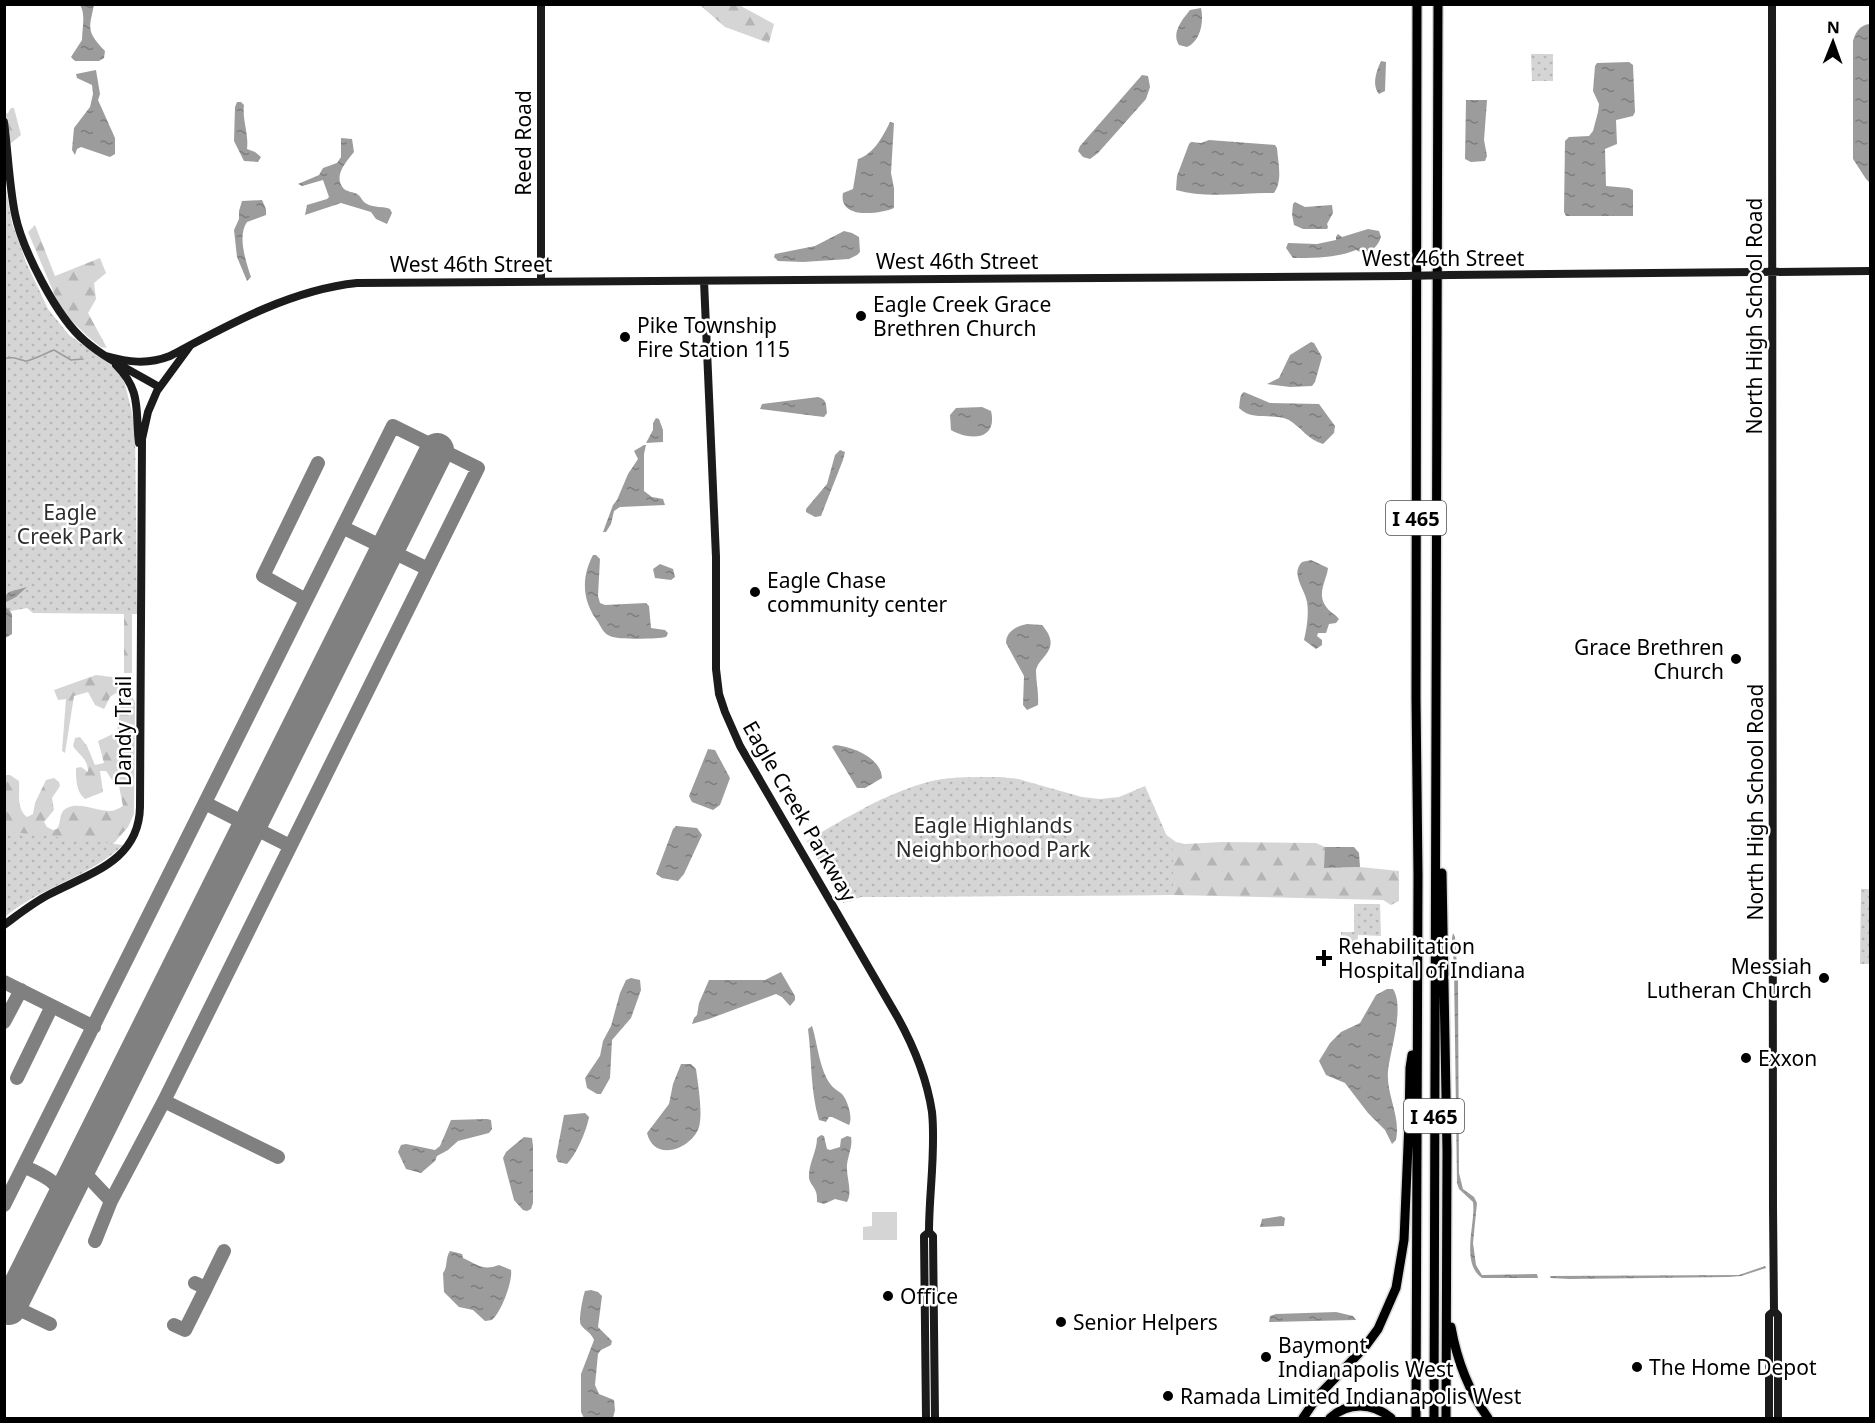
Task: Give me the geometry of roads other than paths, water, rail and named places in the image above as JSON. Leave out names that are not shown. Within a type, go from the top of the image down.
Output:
[{"type":"highway","name":"I 465","points":[[1416,1419],[1417,4]]},
{"type":"highway","name":"I 465","points":[[1434,1419],[1438,4]]},
{"type":"highway","points":[[1437,814],[1442,858],[1447,1151],[1446,1419]]},
{"type":"highway","points":[[1303,1419],[1318,1396],[1364,1348],[1378,1329],[1396,1288],[1402,1263],[1410,1068],[1416,1032]]},
{"type":"highway","points":[[1447,1286],[1451,1327],[1459,1363],[1473,1395],[1488,1419]]},
{"type":"highway","points":[[1330,1419],[1343,1409],[1360,1406],[1377,1409],[1391,1419]]},
{"type":"street","name":"Reed Road","points":[[541,4],[541,282]]},
{"type":"street","name":"North High School Road","points":[[1772,4],[1774,1311],[1778,1315],[1778,1419]]},
{"type":"street","points":[[4,122],[14,205],[22,236],[43,284],[62,316],[85,342],[159,387]]},
{"type":"street","name":"West 46th Street","points":[[141,466],[146,421],[159,387],[191,345],[276,304],[336,285],[371,282],[1870,271]]},
{"type":"street","name":"Eagle Creek Parkway","points":[[704,280],[716,545],[716,662],[719,694],[727,719],[740,746],[898,1018],[915,1052],[926,1085],[932,1113],[929,1232],[933,1236],[935,1419]]},
{"type":"street","points":[[106,356],[133,362],[152,362],[191,345]]},
{"type":"street","points":[[106,356],[125,375],[136,397],[141,466]]},
{"type":"street","name":"Dandy Trail","points":[[4,925],[42,898],[111,863],[128,846],[138,825],[140,807],[141,466]]},
{"type":"street","name":"Eagle Creek Parkway","points":[[926,1419],[924,1236],[929,1232]]},
{"type":"street","name":"North High School Road","points":[[1769,1419],[1769,1315],[1774,1311]]},
{"type":"water","points":[[80,5],[94,5],[90,30],[105,51],[104,58],[99,61],[75,61],[71,57],[82,40],[83,17]]},
{"type":"water","points":[[1201,8],[1202,24],[1196,40],[1187,47],[1179,45],[1176,36],[1181,22],[1190,10]]},
{"type":"water","points":[[1870,24],[1870,183],[1853,159],[1853,41],[1859,29]]},
{"type":"water","points":[[1381,61],[1386,62],[1385,91],[1379,94],[1375,82]]},
{"type":"water","points":[[1629,62],[1633,65],[1635,112],[1633,116],[1616,120],[1617,144],[1605,149],[1606,186],[1633,190],[1633,216],[1566,216],[1564,212],[1565,141],[1569,137],[1589,136],[1593,131],[1599,104],[1593,91],[1595,66],[1597,63]]},
{"type":"water","points":[[96,70],[100,94],[98,100],[115,138],[115,154],[110,157],[81,147],[77,149],[75,155],[72,150],[74,128],[90,107],[93,94],[92,85],[77,78],[76,74]]},
{"type":"water","points":[[1142,75],[1148,76],[1150,87],[1146,99],[1098,153],[1090,159],[1083,157],[1078,151],[1080,146]]},
{"type":"water","points":[[1466,100],[1487,100],[1484,140],[1487,156],[1485,161],[1471,162],[1465,159]]},
{"type":"water","points":[[237,102],[244,105],[247,149],[261,157],[258,162],[244,161],[234,141]]},
{"type":"water","points":[[890,122],[894,123],[891,173],[894,208],[870,213],[853,211],[843,202],[843,193],[853,189],[858,159],[873,149]]},
{"type":"water","points":[[341,138],[352,139],[354,152],[342,169],[341,184],[344,189],[359,195],[367,204],[390,209],[392,213],[387,224],[376,219],[371,212],[341,203],[305,215],[307,205],[329,197],[323,180],[302,186],[298,184],[319,175],[323,168],[337,163],[341,157]]},
{"type":"water","points":[[1209,140],[1275,145],[1279,177],[1274,193],[1212,195],[1176,190],[1177,176],[1189,144]]},
{"type":"water","points":[[262,200],[266,215],[247,222],[244,228],[243,249],[251,277],[247,281],[237,257],[234,230],[239,219],[242,201]]},
{"type":"water","points":[[1295,202],[1305,207],[1332,205],[1333,213],[1327,229],[1303,229],[1294,225],[1292,214]]},
{"type":"water","points":[[1368,229],[1379,231],[1381,237],[1374,248],[1368,252],[1356,250],[1333,256],[1293,258],[1286,248],[1288,243],[1317,244],[1336,240],[1338,234],[1342,237]]},
{"type":"water","points":[[844,231],[859,237],[860,252],[849,259],[803,262],[778,261],[774,257],[775,254],[815,246]]},
{"type":"water","points":[[1311,342],[1314,343],[1322,357],[1312,386],[1290,387],[1267,384],[1279,378],[1290,355]]},
{"type":"water","points":[[1244,392],[1270,403],[1319,404],[1335,426],[1334,433],[1323,444],[1313,440],[1289,420],[1250,415],[1239,408],[1240,397]]},
{"type":"water","points":[[818,397],[826,403],[827,413],[824,417],[760,409],[762,404]]},
{"type":"water","points":[[982,407],[991,411],[992,421],[986,433],[981,436],[966,436],[951,430],[950,415],[956,408]]},
{"type":"water","points":[[656,418],[659,419],[663,430],[663,442],[646,443],[653,430]]},
{"type":"water","points":[[646,445],[644,491],[652,497],[663,499],[665,505],[620,507],[614,511],[611,524],[606,532],[603,532],[613,505],[638,459],[634,451]]},
{"type":"water","points":[[840,450],[845,452],[843,460],[821,516],[815,517],[806,512],[806,509],[827,484],[835,455]]},
{"type":"water","points":[[593,555],[600,559],[598,596],[600,603],[605,605],[646,603],[649,606],[651,628],[665,630],[668,633],[666,637],[621,638],[604,632],[586,598],[586,572]]},
{"type":"water","points":[[1311,560],[1328,568],[1322,596],[1328,609],[1339,619],[1336,623],[1329,624],[1326,633],[1318,633],[1317,636],[1322,640],[1322,645],[1316,649],[1304,640],[1308,607],[1297,571],[1302,562]]},
{"type":"water","points":[[660,564],[673,569],[675,577],[671,580],[655,578],[653,569]]},
{"type":"water","points":[[27,587],[6,602],[6,607],[12,614],[12,634],[5,638],[5,596],[9,592]]},
{"type":"water","points":[[1027,624],[1042,625],[1048,634],[1050,647],[1037,666],[1038,705],[1027,710],[1023,705],[1024,676],[1006,639],[1012,630]]},
{"type":"water","points":[[835,745],[858,751],[872,759],[882,778],[865,788],[857,788],[832,747]]},
{"type":"water","points":[[708,749],[715,750],[730,778],[720,805],[713,810],[692,802],[689,796]]},
{"type":"water","points":[[676,826],[697,828],[702,835],[684,874],[678,881],[662,878],[656,874]]},
{"type":"water","points":[[1325,847],[1354,847],[1359,853],[1360,867],[1324,868]]},
{"type":"water","points":[[1453,933],[1458,981],[1459,1173],[1463,1189],[1474,1197],[1477,1203],[1473,1243],[1476,1265],[1482,1275],[1537,1274],[1538,1278],[1482,1278],[1475,1271],[1472,1263],[1470,1242],[1473,1202],[1459,1189],[1457,1183]]},
{"type":"water","points":[[781,972],[795,996],[790,1006],[776,994],[692,1024],[709,980],[765,980]]},
{"type":"water","points":[[631,978],[640,980],[641,990],[631,1018],[612,1040],[610,1078],[601,1094],[597,1094],[587,1088],[585,1078],[600,1056],[620,993],[626,980]]},
{"type":"water","points":[[1387,989],[1393,989],[1398,1007],[1388,1071],[1389,1089],[1397,1122],[1396,1140],[1392,1144],[1385,1130],[1368,1113],[1345,1083],[1326,1075],[1319,1061],[1330,1043],[1341,1032],[1360,1023],[1376,995]]},
{"type":"water","points":[[812,1026],[827,1079],[842,1094],[848,1105],[849,1125],[832,1117],[829,1117],[826,1122],[819,1120],[813,1086],[808,1029]]},
{"type":"water","points":[[681,1064],[691,1064],[696,1069],[700,1106],[699,1127],[689,1141],[673,1150],[665,1150],[657,1148],[647,1133],[669,1104],[673,1084]]},
{"type":"water","points":[[585,1113],[589,1117],[578,1148],[567,1164],[558,1162],[556,1157],[564,1115]]},
{"type":"water","points":[[451,1120],[491,1120],[492,1129],[489,1133],[458,1141],[437,1156],[435,1161],[421,1173],[406,1169],[398,1152],[401,1145],[435,1150],[440,1146]]},
{"type":"water","points":[[824,1136],[827,1149],[830,1150],[840,1147],[841,1139],[851,1137],[847,1165],[849,1198],[847,1202],[835,1199],[824,1204],[817,1202],[809,1173],[817,1138]]},
{"type":"water","points":[[524,1137],[532,1138],[533,1146],[533,1203],[531,1209],[527,1211],[523,1210],[514,1200],[503,1158],[506,1152]]},
{"type":"water","points":[[1281,1216],[1285,1218],[1284,1226],[1260,1227],[1262,1219]]},
{"type":"water","points":[[450,1251],[462,1254],[463,1258],[481,1266],[499,1265],[511,1270],[506,1296],[492,1320],[485,1321],[473,1310],[459,1307],[444,1292],[443,1273]]},
{"type":"water","points":[[1765,1266],[1766,1268],[1741,1276],[1729,1277],[1569,1279],[1551,1278],[1550,1276],[1739,1275]]},
{"type":"water","points":[[591,1290],[602,1296],[598,1327],[612,1341],[611,1345],[598,1354],[595,1385],[599,1394],[614,1400],[613,1418],[584,1418],[581,1412],[581,1374],[594,1340],[581,1325],[580,1314],[585,1291]]},
{"type":"water","points":[[1336,1312],[1353,1316],[1356,1320],[1269,1322],[1270,1316],[1276,1314]]},
{"type":"waterway","points":[[4,359],[27,361],[54,350],[71,360],[83,359]]},
{"type":"place","name":"Eagle Creek Grace Brethren Church","points":[[861,316]]},
{"type":"place","name":"Pike Township Fire Station 115","points":[[625,337]]},
{"type":"place","name":"Eagle Chase community center","points":[[755,592]]},
{"type":"place","name":"Grace Brethren Church","points":[[1736,659]]},
{"type":"place","name":"Rehabilitation Hospital of Indiana","points":[[1324,958]]},
{"type":"place","name":"Messiah Lutheran Church","points":[[1824,978]]},
{"type":"place","name":"Exxon","points":[[1746,1058]]},
{"type":"place","name":"Office","points":[[888,1296]]},
{"type":"place","name":"Senior Helpers","points":[[1061,1322]]},
{"type":"place","name":"Baymont Indianapolis West","points":[[1266,1357]]},
{"type":"place","name":"The Home Depot","points":[[1637,1367]]},
{"type":"place","name":"Ramada Limited Indianapolis West","points":[[1168,1396]]},
{"type":"park label","name":"Eagle Creek Park","points":[[70,524]]},
{"type":"park label","name":"Eagle Highlands Neighborhood Park","points":[[993,837]]}]
